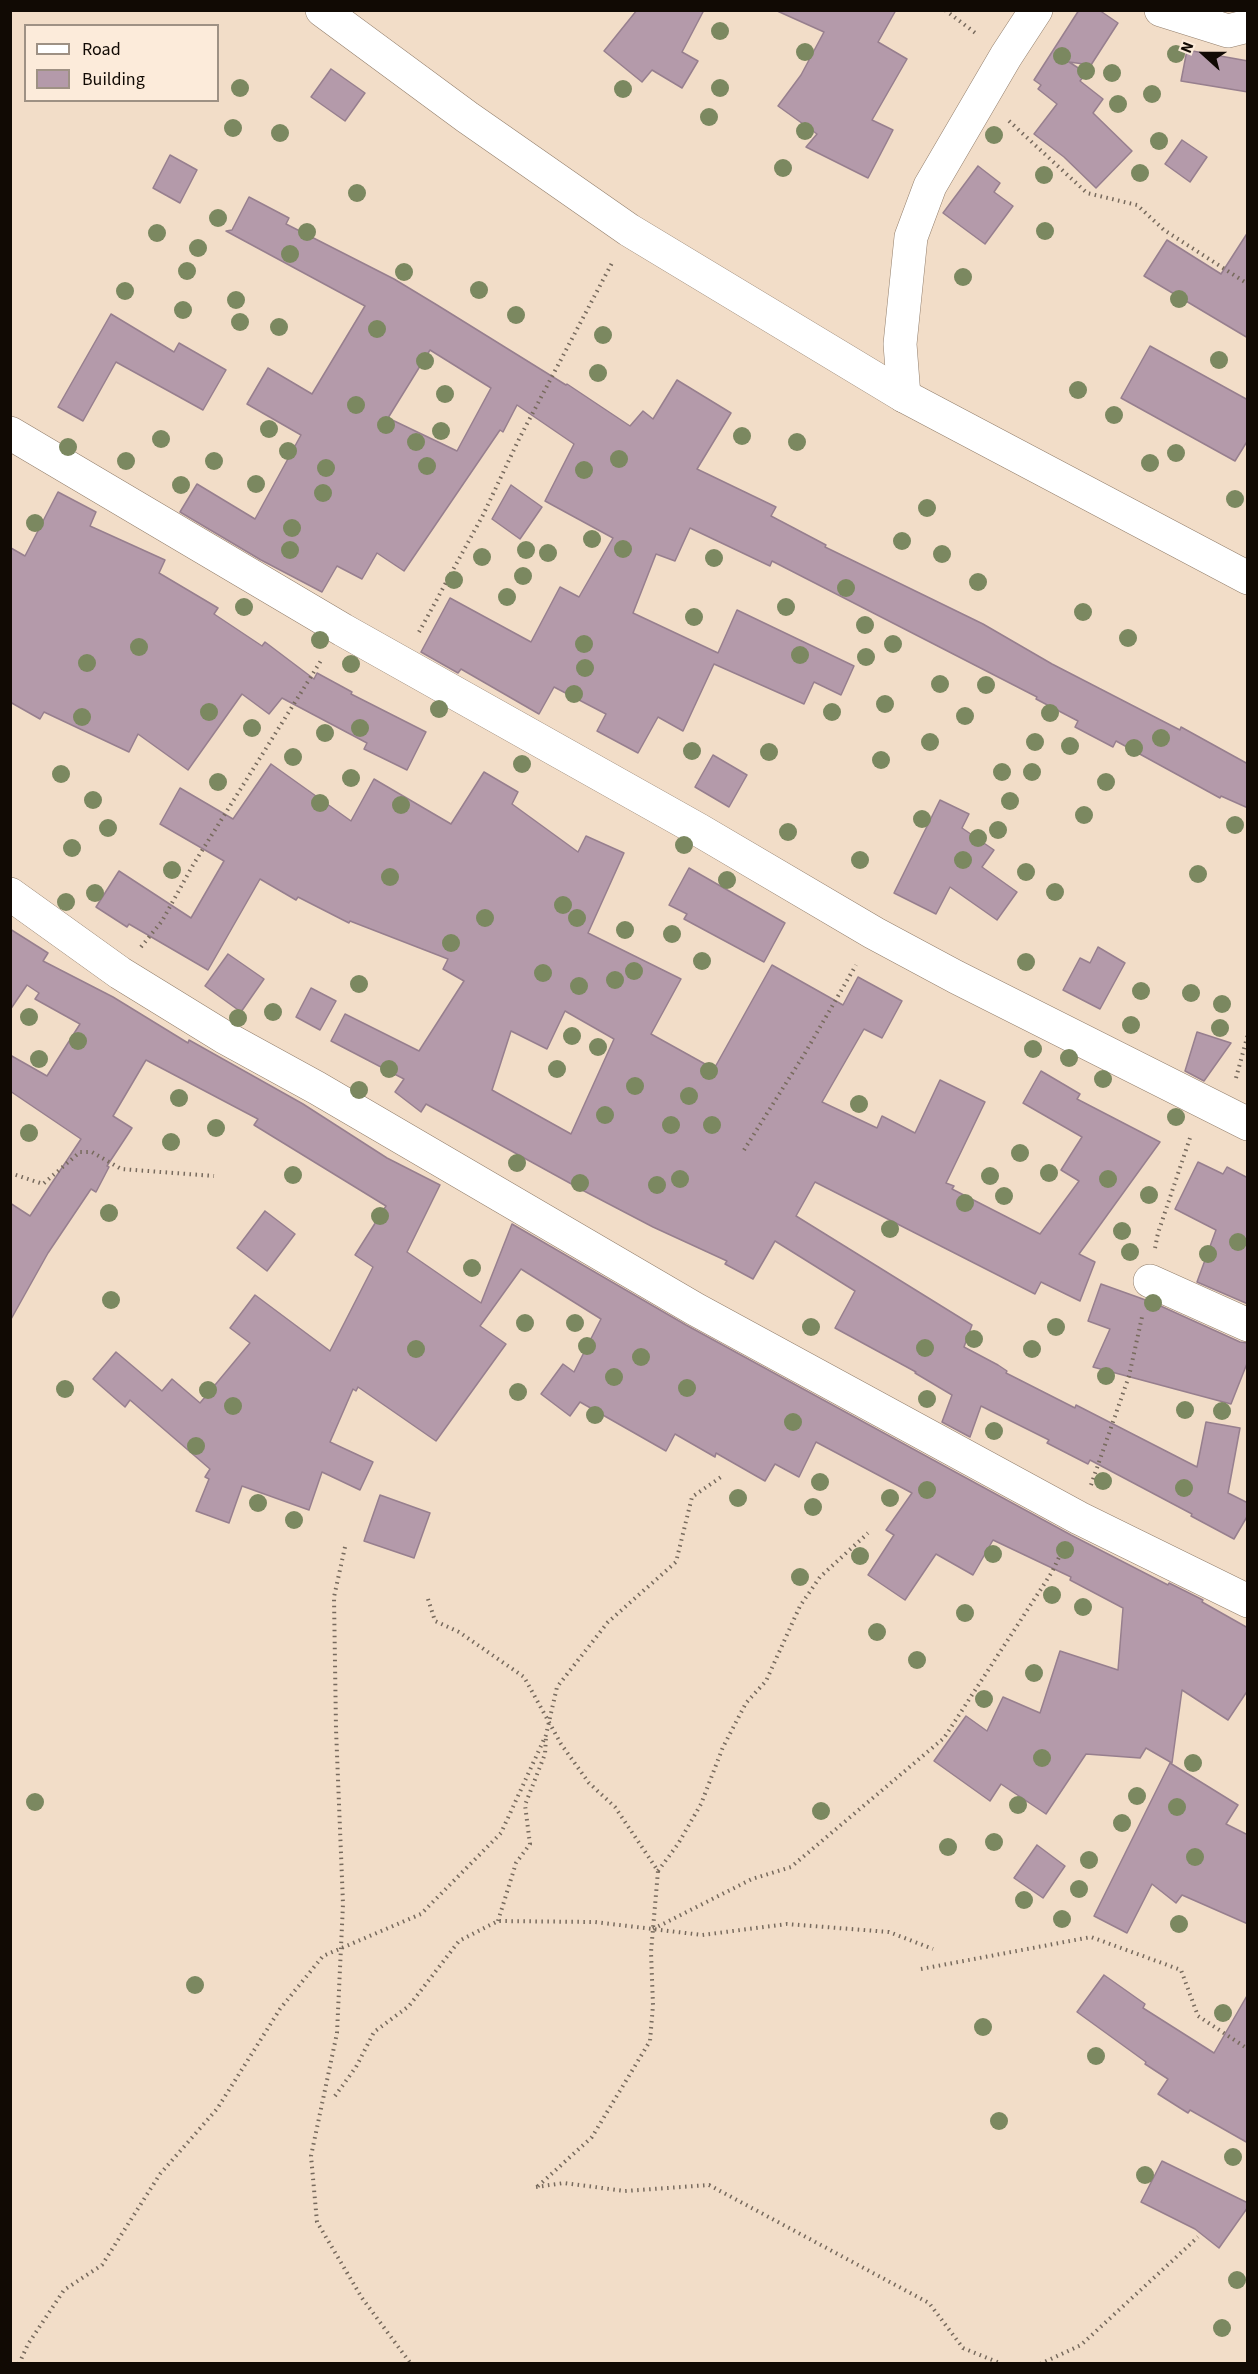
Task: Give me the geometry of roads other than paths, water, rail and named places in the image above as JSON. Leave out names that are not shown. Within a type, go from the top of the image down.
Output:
[{"type":"street","points":[[322,10],[467,117],[629,230],[904,396],[1248,578]]},
{"type":"street","points":[[904,396],[900,344],[910,237],[930,186],[1036,10]]},
{"type":"street","points":[[1161,10],[1228,31],[1248,26]]},
{"type":"street","points":[[10,434],[343,630],[699,830],[874,933],[956,977],[1226,1113]]},
{"type":"street","points":[[10,894],[120,973],[224,1037],[695,1309],[1079,1518],[1248,1601]]},
{"type":"street","points":[[1150,1281],[1248,1325]]}]
